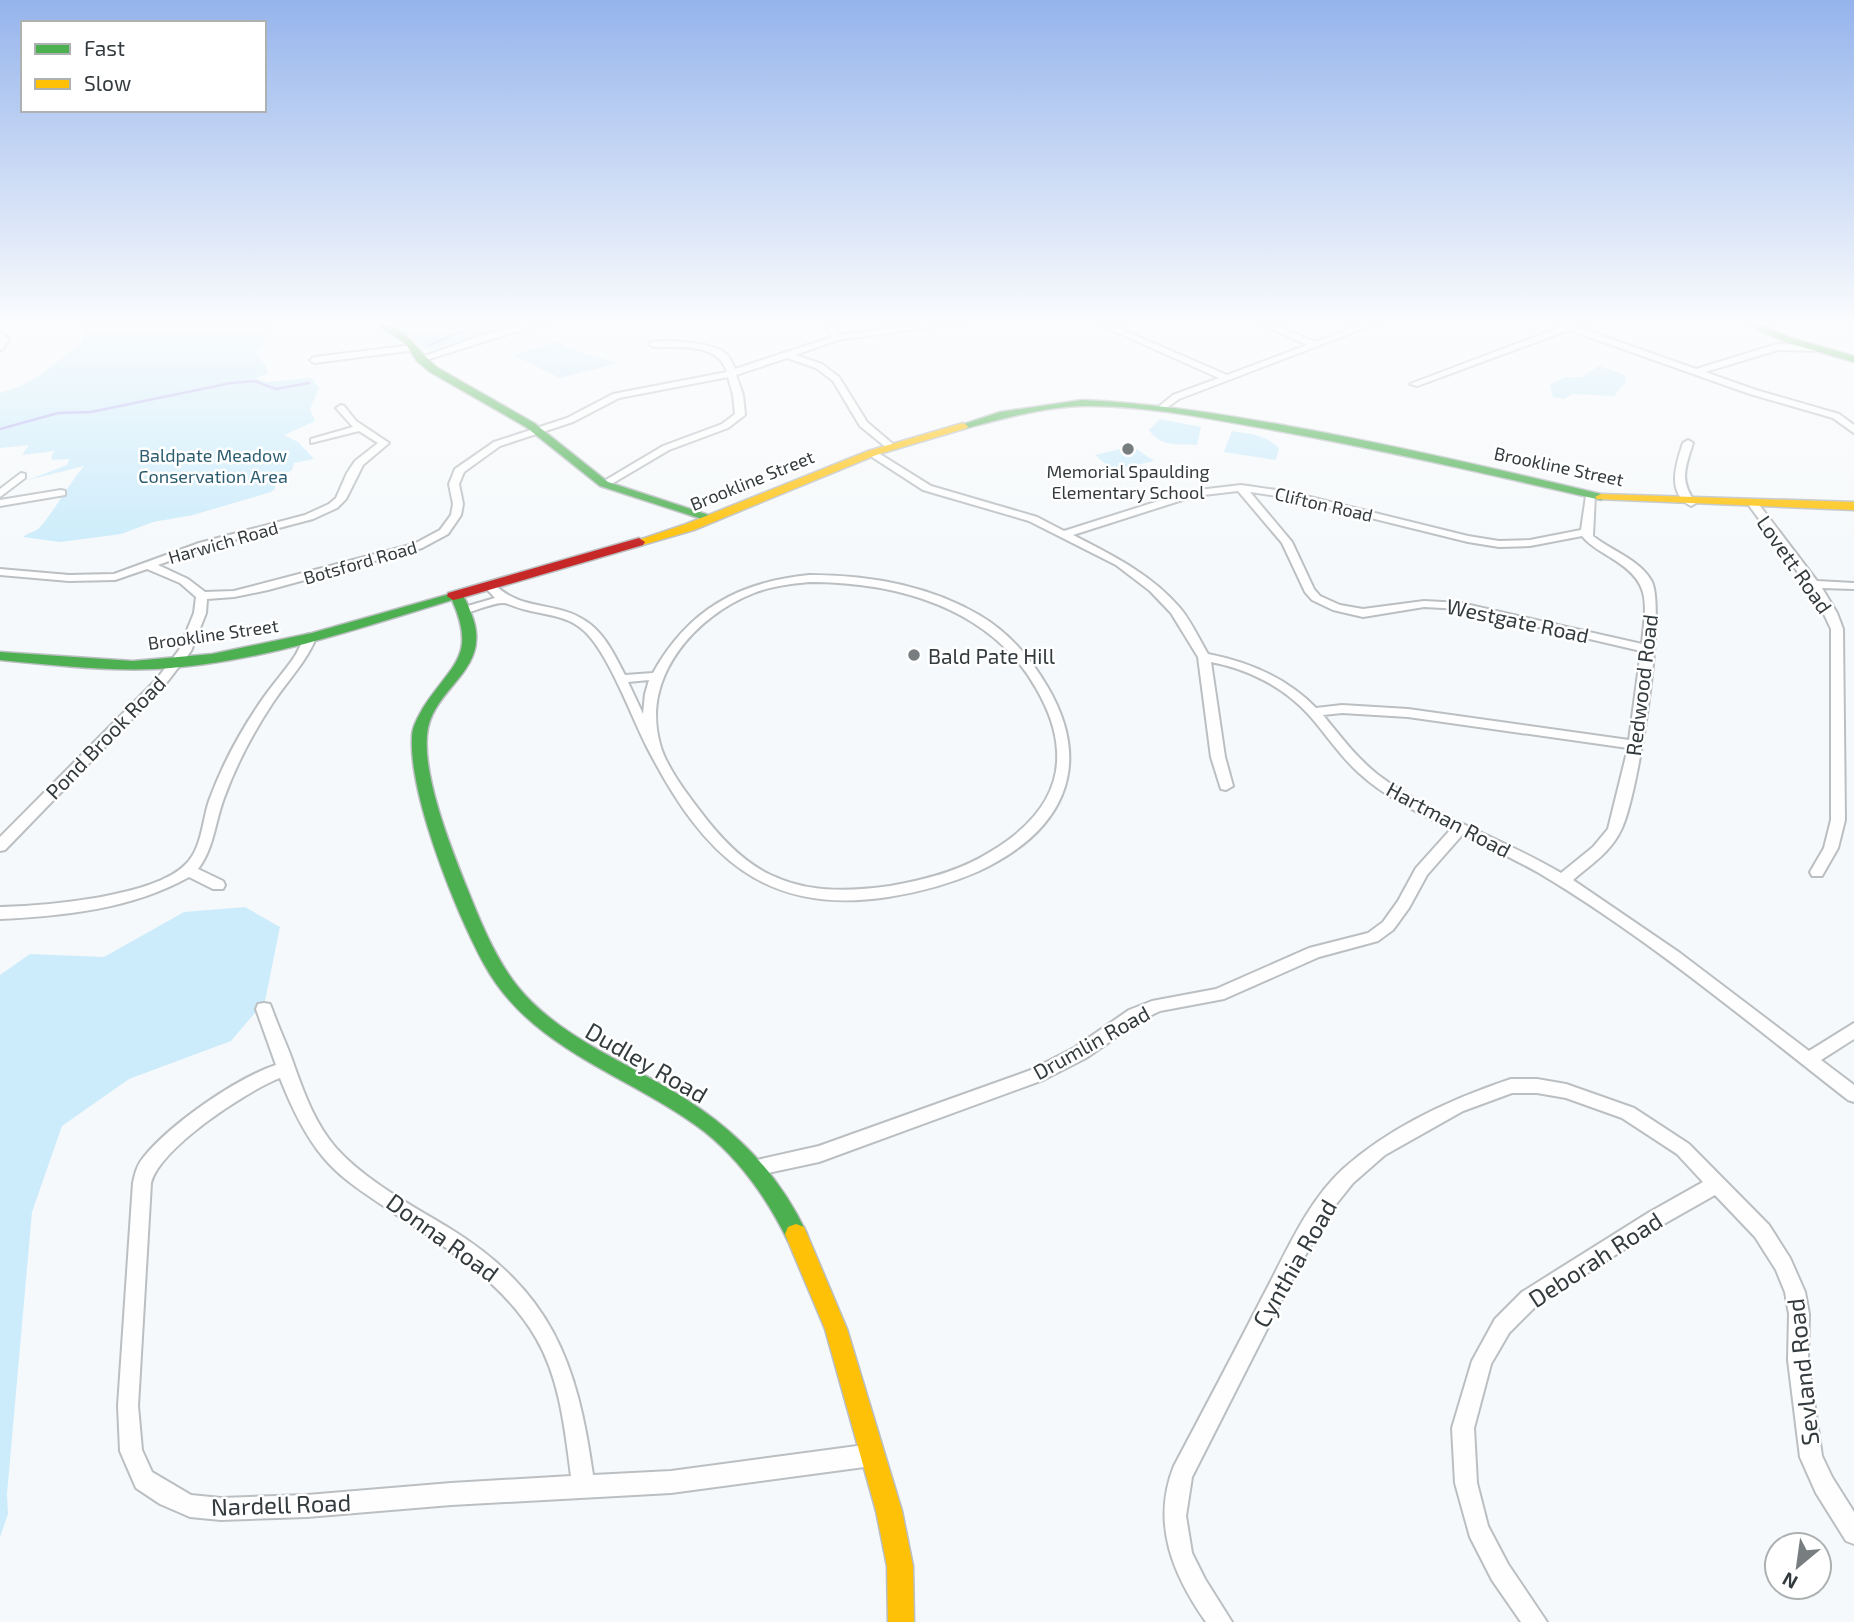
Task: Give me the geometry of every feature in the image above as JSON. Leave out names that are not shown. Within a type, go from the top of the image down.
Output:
[{"type":"main road","points":[[485,397],[539,431],[604,484],[712,518]]},
{"type":"main road","name":"Brookline Street","points":[[0,656],[111,665],[175,663],[239,654],[461,603],[489,585],[712,518],[872,453],[1000,415],[1049,406],[1101,403],[1162,408],[1374,444],[1591,495],[1623,500],[1854,506]]},
{"type":"main road","name":"Dudley Road","points":[[461,603],[472,634],[471,651],[429,709],[422,724],[417,750],[453,868],[493,964],[531,1013],[561,1038],[680,1103],[715,1129],[754,1168],[781,1208],[816,1272],[840,1339],[900,1561],[901,1622]]},
{"type":"street","points":[[539,431],[570,420],[618,397]]},
{"type":"street","points":[[604,484],[666,448],[733,421],[740,415],[741,407],[737,397]]},
{"type":"street","points":[[847,397],[863,424],[891,447]]},
{"type":"street","points":[[1162,408],[1178,397]]},
{"type":"street","points":[[1775,397],[1854,420]]},
{"type":"street","name":"Harwich Road","points":[[0,572],[99,579],[130,573],[203,545],[309,517],[333,506],[341,499],[352,473],[359,464],[384,443],[382,438],[359,428],[341,408]]},
{"type":"street","points":[[1836,416],[1854,430]]},
{"type":"street","points":[[314,441],[359,428]]},
{"type":"street","name":"Botsford Road","points":[[202,596],[234,594],[268,587],[418,547],[444,532],[456,515],[458,504],[454,484],[459,471],[497,444],[539,431]]},
{"type":"street","points":[[1688,443],[1679,485],[1680,492],[1690,503]]},
{"type":"street","points":[[872,453],[927,488],[1002,509],[1065,534],[1120,563],[1154,589],[1176,611],[1204,657],[1218,757],[1226,786]]},
{"type":"street","points":[[0,494],[21,476]]},
{"type":"street","name":"Clifton Road","points":[[1065,534],[1194,493],[1241,488],[1290,495],[1468,539],[1499,544],[1530,542],[1586,532]]},
{"type":"street","name":"Westgate Road","points":[[1241,488],[1287,541],[1309,590],[1316,598],[1337,608],[1363,613],[1423,604],[1461,606],[1647,649]]},
{"type":"street","points":[[0,503],[61,493]]},
{"type":"street","points":[[1586,532],[1591,495]]},
{"type":"street","name":"Lovett Road","points":[[1753,504],[1813,584],[1830,611],[1837,629],[1838,820],[1834,842],[1817,872]]},
{"type":"street","name":"Redwood Road","points":[[1562,881],[1608,842],[1617,826],[1636,746],[1651,611],[1648,584],[1640,574],[1593,541],[1586,532]]},
{"type":"street","points":[[150,566],[184,580],[202,596]]},
{"type":"street","points":[[461,603],[503,599],[555,612],[585,625],[608,655],[619,679],[654,749],[675,789],[700,824],[729,856],[746,869],[776,884],[818,896],[858,896],[902,890],[967,871],[1009,846],[1035,823],[1059,789],[1064,738],[1039,682],[998,634],[975,618],[914,592],[870,582],[830,579],[783,581],[741,594],[704,616],[686,633],[657,676],[649,698],[647,714],[654,749]]},
{"type":"street","points":[[1813,584],[1854,586]]},
{"type":"street","points":[[489,585],[503,599]]},
{"type":"street","name":"Pond Brook Road","points":[[0,846],[160,683],[185,652],[200,613],[202,596]]},
{"type":"street","points":[[0,913],[64,909],[103,901],[154,887],[190,871],[205,847],[209,821],[235,761],[268,701],[304,655],[310,638]]},
{"type":"street","name":"Hartman Road","points":[[1204,657],[1254,671],[1277,683],[1313,712],[1352,761],[1373,777],[1413,803],[1562,881],[1640,933],[1854,1095]]},
{"type":"street","points":[[619,679],[657,676]]},
{"type":"street","points":[[1313,712],[1342,709],[1408,713],[1636,746]]},
{"type":"street","name":"Drumlin Road","points":[[754,1168],[819,1154],[1037,1074],[1080,1053],[1135,1015],[1158,1005],[1218,995],[1315,953],[1373,937],[1388,926],[1404,904],[1421,872],[1461,827]]},
{"type":"street","points":[[190,871],[218,884]]},
{"type":"street","name":"Donna Road","points":[[264,1009],[314,1133],[332,1155],[477,1257],[515,1291],[540,1323],[558,1355],[575,1416],[583,1486]]},
{"type":"street","points":[[1808,1060],[1854,1030]]},
{"type":"street","name":"Nardell Road","points":[[287,1069],[278,1070],[239,1091],[162,1149],[147,1165],[142,1183],[128,1406],[131,1451],[144,1480],[168,1496],[190,1506],[221,1509],[307,1506],[671,1482],[872,1455]]},
{"type":"street","name":"Cynthia Road","points":[[1220,1622],[1195,1587],[1178,1553],[1174,1498],[1182,1474],[1256,1327],[1322,1207],[1347,1177],[1379,1150],[1457,1106],[1511,1086],[1537,1086],[1566,1091],[1628,1113],[1683,1149],[1717,1184]]},
{"type":"street","name":"Sevland Road","points":[[1717,1184],[1762,1231],[1783,1264],[1796,1292],[1799,1314],[1798,1360],[1811,1457],[1824,1485],[1854,1533]]},
{"type":"street","name":"Deborah Road","points":[[1535,1622],[1500,1572],[1478,1529],[1466,1483],[1463,1428],[1482,1360],[1502,1326],[1529,1299],[1655,1219],[1717,1184]]},
{"type":"green space","name":"Baldpate Meadow Conservation Area","points":[[0,397],[315,397],[310,409],[315,421],[284,435],[298,442],[314,459],[294,463],[292,470],[275,482],[275,489],[271,492],[193,515],[153,522],[121,534],[60,542],[23,537],[38,529],[84,466],[28,480],[67,465],[69,459],[53,460],[51,458],[54,451],[22,455],[29,445],[0,448]]},
{"type":"green space","points":[[1160,419],[1201,427],[1197,445],[1170,444],[1153,435],[1149,430]]},
{"type":"green space","points":[[1232,431],[1269,440],[1279,448],[1276,460],[1224,452]]},
{"type":"green space","points":[[1132,446],[1154,461],[1113,470],[1095,455]]},
{"type":"green space","points":[[245,907],[280,927],[265,1001],[231,1041],[129,1079],[62,1126],[32,1212],[7,1494],[8,1514],[0,1537],[0,975],[30,954],[104,957],[184,912]]},
{"type":"waterway","points":[[0,429],[58,413],[91,412],[165,397]]},
{"type":"traffic: fast","points":[[481,397],[530,425],[604,484],[712,518]]},
{"type":"traffic: fast","points":[[963,426],[1000,415],[1049,406],[1082,403],[1132,405],[1231,419],[1392,448],[1601,497]]},
{"type":"traffic: fast","points":[[0,656],[88,664],[177,663],[282,645],[453,596]]},
{"type":"traffic: fast","points":[[457,596],[466,617],[470,646],[461,667],[423,721],[419,737],[420,759],[445,852],[492,963],[512,992],[536,1017],[563,1038],[683,1106],[724,1137],[759,1175],[796,1234]]},
{"type":"traffic: slow","points":[[639,542],[690,527],[872,453],[963,426]]},
{"type":"traffic: slow","points":[[1601,497],[1854,506]]},
{"type":"traffic: slow","points":[[796,1234],[836,1329],[889,1511],[900,1566],[901,1622]]},
{"type":"traffic: jam","points":[[453,596],[639,542]]},
{"type":"place","name":"Memorial Spaulding Elementary School","points":[[1128,449]]},
{"type":"place","name":"Bald Pate Hill","points":[[914,655]]}]
